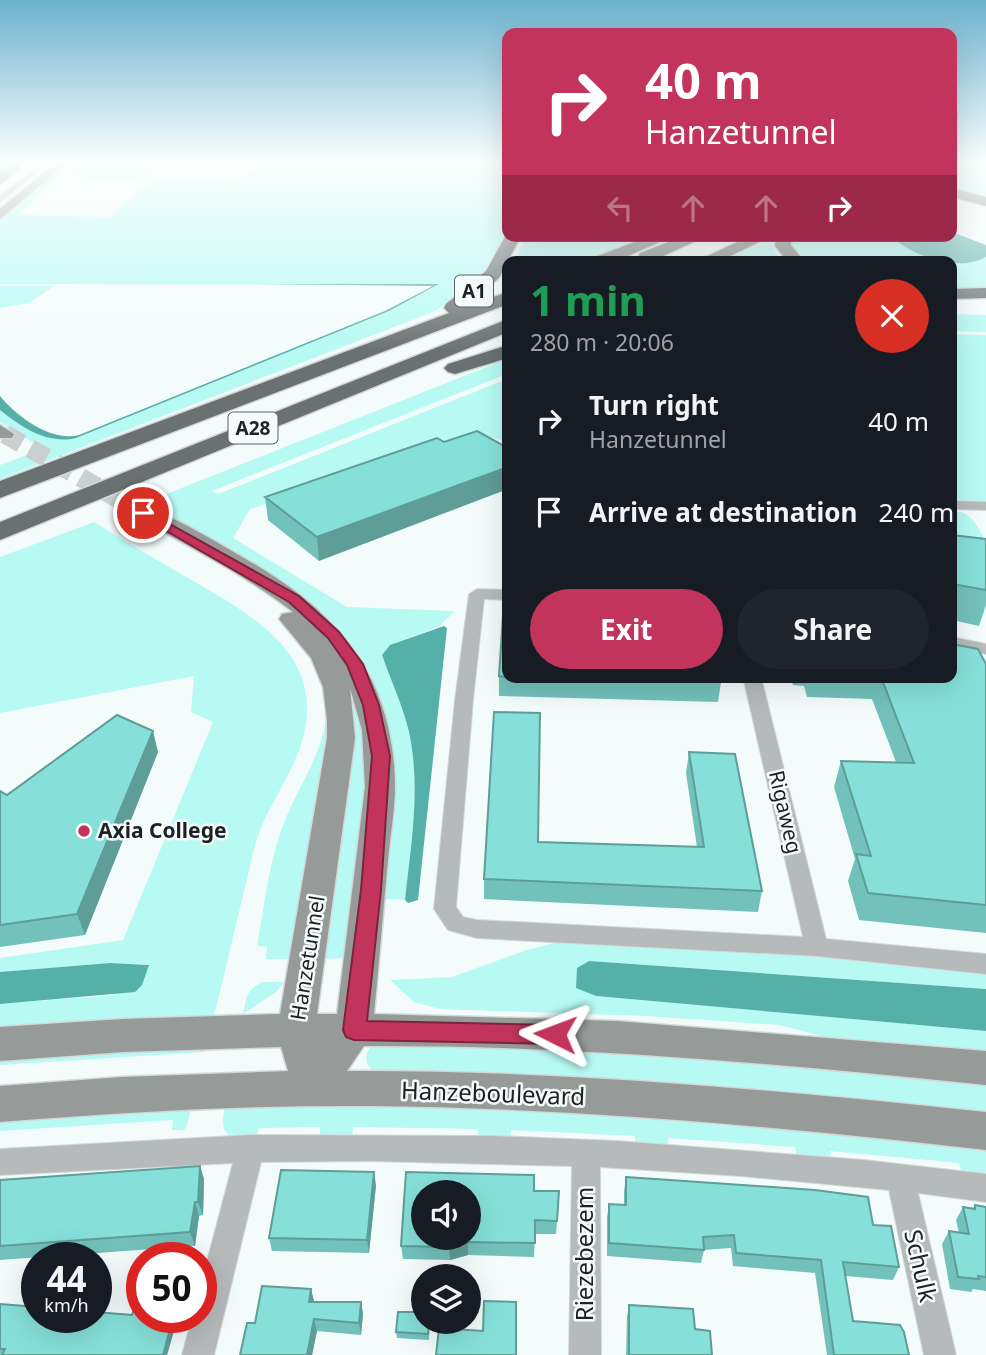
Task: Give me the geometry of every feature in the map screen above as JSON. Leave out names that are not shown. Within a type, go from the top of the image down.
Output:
[{"type":"highway","points":[[614,256],[650,242]]},
{"type":"highway","points":[[649,256],[684,242]]},
{"type":"highway","points":[[677,256],[711,242]]},
{"type":"highway","points":[[717,256],[750,242]]},
{"type":"highway","name":"A1","points":[[419,331],[471,295],[493,274],[502,257]]},
{"type":"highway","points":[[957,294],[986,293]]},
{"type":"highway","name":"A28","points":[[0,490],[502,299]]},
{"type":"highway","points":[[957,308],[986,308]]},
{"type":"highway","name":"A28","points":[[0,512],[502,314]]},
{"type":"highway","name":"A28","points":[[0,532],[502,327]]},
{"type":"highway","name":"A28","points":[[0,550],[502,348]]},
{"type":"highway","name":"A28","points":[[453,368],[502,353]]},
{"type":"main road","name":"Hanzetunnel","points":[[136,516],[294,599],[333,635],[355,664],[371,705],[381,756],[371,890],[354,1030],[313,1091],[296,1031],[341,738],[342,708],[334,674],[312,638],[279,609],[136,516]]},
{"type":"main road","points":[[0,1044],[99,1035],[354,1030],[477,1031],[660,1039],[986,1068]]},
{"type":"main road","name":"Hanzeboulevard","points":[[0,1104],[156,1093],[429,1091],[642,1100],[986,1131]]},
{"type":"street","points":[[957,505],[986,506]]},
{"type":"street","points":[[502,595],[477,594],[464,700],[445,909],[450,919],[464,928],[817,947],[986,964]]},
{"type":"street","points":[[957,643],[986,649]]},
{"type":"street","name":"Rigaweg","points":[[753,683],[817,947]]},
{"type":"street","points":[[198,1355],[251,1148]]},
{"type":"street","points":[[0,1162],[134,1152],[251,1148],[586,1154],[900,1178],[986,1188]]},
{"type":"street","name":"Riezebezem","points":[[584,1355],[586,1154]]},
{"type":"street","name":"Schulk","points":[[900,1178],[940,1355]]},
{"type":"shaded area","points":[[0,226],[502,226],[502,240],[489,264],[470,286],[433,312],[0,479],[0,465],[43,449],[0,422],[0,410],[36,433],[56,439],[76,438],[389,311],[438,285],[0,284]]},
{"type":"shaded area","points":[[957,234],[986,245],[986,257],[975,262],[957,263],[957,256],[923,256],[900,243],[957,242]]},
{"type":"shaded area","points":[[523,242],[636,242],[600,256],[517,256]]},
{"type":"shaded area","points":[[772,242],[779,256],[733,256]]},
{"type":"shaded area","points":[[901,242],[926,256],[798,256],[788,244]]},
{"type":"shaded area","points":[[986,257],[986,291],[957,292],[957,262],[971,263]]},
{"type":"shaded area","points":[[246,284],[439,284],[389,311],[76,438],[66,440],[45,437],[17,423],[0,410],[0,396],[35,426],[57,435],[79,435],[385,311],[433,286]]},
{"type":"shaded area","points":[[0,286],[54,286],[29,303],[0,308]]},
{"type":"shaded area","points":[[957,314],[986,315],[986,332],[957,331]]},
{"type":"shaded area","points":[[957,334],[986,335],[986,501],[957,500]]},
{"type":"shaded area","points":[[502,361],[502,376],[212,491],[218,494],[502,381],[502,440],[488,436],[250,509],[233,538],[347,607],[455,611],[438,627],[390,645],[382,655],[400,703],[413,753],[414,816],[405,900],[386,899],[392,824],[355,654],[345,637],[301,595],[141,504]]},
{"type":"shaded area","points":[[957,512],[969,517],[977,525],[986,542],[957,556]]},
{"type":"shaded area","points":[[94,522],[235,606],[276,638],[292,658],[302,680],[307,705],[304,734],[294,762],[256,841],[213,1021],[0,1038],[0,1004],[114,995],[146,964],[110,963],[0,972],[0,958],[123,940],[213,722],[191,712],[194,676],[0,713],[0,557]]},
{"type":"shaded area","points":[[444,626],[447,628],[418,900],[408,903],[405,900],[415,795],[413,753],[404,713],[382,655],[390,645]]},
{"type":"shaded area","points":[[342,677],[358,698],[363,737],[364,808],[347,958],[324,959]]},
{"type":"shaded area","points":[[327,707],[333,708],[292,959],[266,959],[267,947],[257,946],[273,859],[287,815],[316,756]]},
{"type":"shaded area","points":[[565,940],[790,953],[986,971],[986,989],[589,961],[576,987],[596,996],[986,1031],[986,1061],[852,1044],[779,1025],[646,1016],[440,1009],[414,1002],[390,980],[452,977],[527,950]]},
{"type":"shaded area","points":[[589,961],[986,989],[986,1031],[596,996],[576,988],[577,968]]},
{"type":"shaded area","points":[[110,963],[149,965],[142,985],[135,992],[0,1004],[0,972]]},
{"type":"shaded area","points":[[264,982],[284,982],[276,992],[243,1014],[246,998],[251,990]]},
{"type":"shaded area","points":[[385,1039],[986,1076],[986,1122],[374,1072],[366,1057],[374,1044]]},
{"type":"shaded area","points":[[208,1041],[205,1052],[0,1065],[0,1053]]},
{"type":"shaded area","points":[[447,1100],[986,1139],[986,1179],[963,1176],[959,1163],[830,1151],[831,1163],[797,1160],[795,1147],[668,1138],[669,1150],[636,1148],[635,1136],[511,1130],[510,1143],[478,1141],[478,1129],[353,1127],[352,1139],[320,1140],[320,1127],[259,1128],[256,1140],[230,1135],[226,1132],[223,1121],[226,1101]]},
{"type":"shaded area","points":[[192,1102],[184,1130],[172,1130],[173,1120],[0,1131],[0,1113]]},
{"type":"building","points":[[477,431],[502,445],[502,469],[317,537],[265,497],[437,438],[444,442]]},
{"type":"building","points":[[957,536],[986,539],[986,590],[957,585]]},
{"type":"building","points":[[502,631],[502,676],[499,676]]},
{"type":"building","points":[[957,645],[978,649],[986,664],[986,905],[868,893],[856,854],[871,856],[841,761],[914,763],[883,683],[957,683]]},
{"type":"building","points":[[494,712],[540,713],[538,842],[704,847],[689,752],[735,754],[762,891],[484,879]]},
{"type":"building","points":[[117,715],[153,731],[77,914],[0,925],[0,791],[7,795]]},
{"type":"building","points":[[200,1166],[198,1202],[195,1202],[190,1232],[21,1242],[21,1244],[0,1246],[0,1180]]},
{"type":"building","points":[[281,1170],[374,1172],[367,1240],[269,1238]]},
{"type":"building","points":[[406,1172],[534,1175],[534,1191],[559,1191],[557,1221],[535,1220],[535,1243],[481,1242],[481,1180],[411,1180],[411,1246],[401,1246]]},
{"type":"building","points":[[626,1177],[815,1190],[868,1197],[873,1225],[891,1226],[899,1267],[843,1262],[853,1321],[900,1325],[909,1355],[834,1355],[821,1260],[736,1253],[734,1235],[703,1237],[704,1250],[609,1243],[609,1204],[626,1205]]},
{"type":"building","points":[[975,1205],[986,1207],[986,1277],[978,1276],[979,1279],[958,1277],[949,1231],[969,1234],[963,1207],[975,1209]]},
{"type":"building","points":[[262,1286],[311,1289],[309,1302],[361,1302],[359,1323],[314,1319],[307,1355],[240,1355],[247,1323],[255,1323]]},
{"type":"building","points":[[484,1301],[516,1302],[516,1355],[436,1355],[438,1334],[481,1334]]},
{"type":"building","points":[[0,1304],[21,1306],[21,1333],[112,1333],[112,1313],[126,1314],[126,1333],[169,1333],[163,1355],[2,1355],[5,1349],[0,1349]]},
{"type":"building","points":[[629,1305],[693,1309],[695,1329],[710,1331],[712,1355],[629,1355]]},
{"type":"building","points":[[398,1312],[411,1312],[411,1333],[396,1332]]},
{"type":"tunnel","points":[[5,434],[143,513]]},
{"type":"place","name":"Axia College","points":[[84,831]]},
{"type":"route","points":[[143,513],[294,599],[333,635],[355,664],[371,705],[381,756],[371,890],[354,1030],[555,1034]]}]
